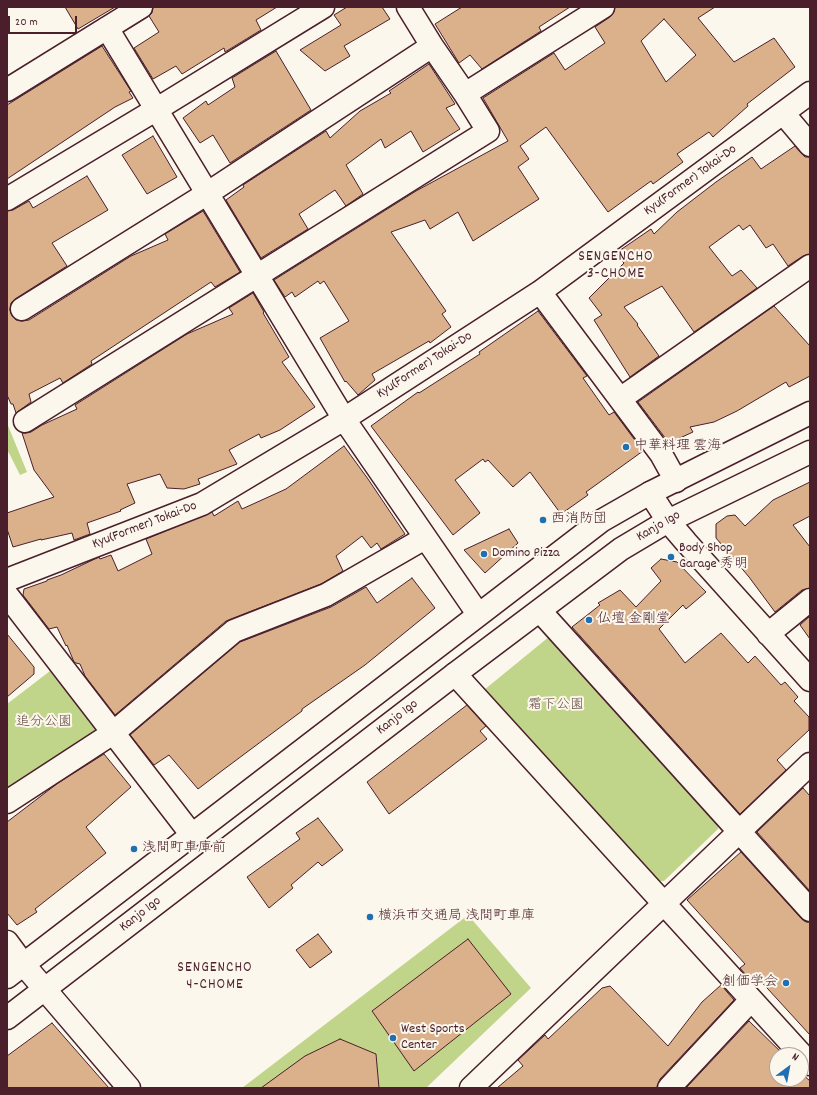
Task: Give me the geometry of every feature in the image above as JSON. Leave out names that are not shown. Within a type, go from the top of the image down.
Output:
[{"type":"street","points":[[7,90],[141,7]]},
{"type":"street","points":[[7,199],[323,7]]},
{"type":"street","points":[[465,94],[603,7]]},
{"type":"street","points":[[25,421],[488,131],[432,46],[417,10]]},
{"type":"street","points":[[107,28],[344,419],[478,614]]},
{"type":"street","points":[[22,309],[208,193],[432,46]]},
{"type":"street","name":"Kyu(Former) Tokai-Do","points":[[7,580],[202,504],[344,419],[540,292],[810,94]]},
{"type":"street","points":[[783,113],[810,145]]},
{"type":"street","points":[[620,399],[810,266]]},
{"type":"street","points":[[540,292],[661,454],[676,481]]},
{"type":"street","points":[[15,971],[601,521],[650,493],[810,413]]},
{"type":"street","name":"Kanjo 1go","points":[[7,1018],[455,674],[621,549],[668,521],[810,452]]},
{"type":"street","points":[[650,493],[668,521],[810,680]]},
{"type":"street","points":[[7,802],[113,733],[234,631],[326,595],[426,538]]},
{"type":"street","points":[[7,595],[192,835]]},
{"type":"street","points":[[768,634],[810,600]]},
{"type":"street","points":[[540,611],[810,910]]},
{"type":"street","points":[[455,674],[810,1064]]},
{"type":"street","points":[[471,1088],[664,904],[739,830],[810,764]]},
{"type":"street","points":[[7,942],[15,971],[45,989],[129,1088]]},
{"type":"street","points":[[669,1088],[751,1000]]},
{"type":"green space","points":[[7,423],[27,472],[20,475],[7,451]]},
{"type":"green space","name":"霜下公園","points":[[550,636],[718,821],[718,829],[664,881],[658,881],[484,690]]},
{"type":"green space","name":"追分公園","points":[[50,671],[99,732],[7,792],[7,704]]},
{"type":"green space","name":"West Sports Center","points":[[468,915],[531,988],[426,1088],[242,1088]]},
{"type":"building","points":[[65,7],[115,7],[78,29]]},
{"type":"building","points":[[153,7],[277,7],[256,20],[261,30],[225,52],[224,48],[182,74],[176,66],[153,79],[134,48],[159,32],[149,16],[152,13]]},
{"type":"building","points":[[347,7],[382,7],[390,19],[344,46],[350,56],[325,71],[300,50],[341,25],[334,15]]},
{"type":"building","points":[[462,7],[570,7],[539,27],[541,31],[482,69],[470,55],[459,63],[435,24]]},
{"type":"building","points":[[615,7],[715,7],[698,18],[734,62],[774,38],[795,67],[747,104],[748,106],[713,137],[709,132],[677,154],[683,162],[653,184],[651,181],[608,212],[546,127],[520,146],[529,159],[518,167],[539,199],[473,241],[458,212],[430,229],[425,220],[391,232],[446,311],[442,314],[451,327],[430,343],[429,341],[372,374],[375,380],[358,395],[346,381],[345,382],[320,338],[349,321],[324,281],[320,284],[318,281],[295,297],[292,292],[285,297],[274,280],[416,191],[508,141],[483,98],[554,53],[565,70],[605,43],[595,27],[610,17],[614,12]],"holes":[[[664,19],[696,55],[666,82],[641,41]]]},
{"type":"building","points":[[102,46],[131,91],[129,92],[133,98],[115,107],[7,179],[7,105]]},
{"type":"building","points":[[276,51],[311,110],[230,163],[213,135],[200,143],[183,118],[206,101],[208,105],[235,87],[232,78]]},
{"type":"building","points":[[429,64],[455,104],[446,108],[460,129],[423,152],[411,131],[385,148],[381,139],[346,165],[363,194],[346,206],[335,190],[299,214],[308,229],[261,258],[226,200],[244,187],[243,185],[326,131],[330,138],[360,111],[391,93],[389,91]]},
{"type":"building","points":[[153,136],[177,177],[147,194],[122,155]]},
{"type":"building","points":[[795,146],[805,157],[810,157],[810,254],[803,256],[788,266],[773,244],[766,248],[750,225],[743,230],[739,225],[709,247],[732,276],[741,270],[757,288],[694,332],[662,286],[624,307],[638,324],[637,325],[659,356],[630,377],[594,320],[602,315],[589,298],[624,263],[616,253],[651,229],[654,234],[677,212],[752,157],[761,169]]},
{"type":"building","points":[[87,176],[108,210],[52,243],[67,266],[11,303],[10,310],[12,316],[16,320],[29,320],[131,256],[168,240],[165,234],[203,211],[240,272],[215,287],[211,282],[91,361],[92,364],[63,383],[60,378],[29,394],[31,402],[16,413],[13,404],[11,404],[7,395],[7,211],[13,210],[29,201],[33,208]]},
{"type":"building","points":[[253,293],[289,357],[282,362],[315,407],[280,430],[261,438],[259,434],[229,450],[237,464],[198,479],[200,484],[184,489],[167,488],[160,474],[127,484],[135,503],[120,510],[121,511],[87,523],[90,534],[74,540],[72,533],[41,539],[13,547],[7,529],[7,513],[54,497],[34,470],[22,433],[31,432],[42,425],[77,409],[75,405],[187,334],[233,314],[229,308]]},
{"type":"building","points":[[774,306],[810,346],[810,376],[789,387],[786,382],[737,411],[714,422],[690,427],[693,432],[669,443],[638,402]]},
{"type":"building","points":[[538,311],[587,376],[583,378],[609,415],[614,412],[643,451],[586,492],[588,495],[561,514],[530,472],[513,487],[488,460],[485,462],[483,459],[455,480],[480,513],[453,535],[371,426],[418,392],[419,393],[480,354],[479,352]]},
{"type":"building","points":[[344,446],[405,534],[381,549],[377,543],[371,548],[362,536],[336,556],[343,571],[321,584],[226,621],[115,715],[85,676],[80,664],[74,662],[57,627],[49,629],[23,595],[24,589],[47,581],[99,557],[100,559],[111,555],[118,571],[152,554],[146,539],[212,512],[214,516],[238,501],[242,509],[286,489]]},
{"type":"building","points":[[810,482],[810,516],[793,525],[810,547],[810,588],[802,590],[775,612],[749,577],[716,538],[716,524],[727,516],[735,515],[745,526],[773,500]]},
{"type":"building","points":[[509,529],[518,543],[485,573],[464,550]]},
{"type":"building","points":[[661,559],[677,562],[706,592],[686,609],[683,605],[659,629],[685,663],[721,633],[748,663],[755,656],[781,685],[785,682],[798,697],[794,701],[809,717],[809,730],[777,760],[786,770],[740,814],[572,627],[600,605],[598,603],[620,590],[636,607],[661,581],[651,568]]},
{"type":"building","points":[[412,578],[435,608],[365,665],[302,709],[302,711],[198,789],[169,755],[154,765],[130,735],[240,642],[331,607],[366,587],[377,603]]},
{"type":"building","points":[[810,616],[810,639],[800,625]]},
{"type":"building","points":[[7,634],[34,667],[34,674],[7,697]]},
{"type":"building","points":[[467,705],[486,726],[480,731],[487,739],[389,814],[367,782]]},
{"type":"building","points":[[104,754],[131,787],[86,827],[106,853],[35,909],[37,912],[17,925],[7,913],[7,822],[58,783]]},
{"type":"building","points":[[803,788],[810,796],[810,891],[757,832]]},
{"type":"building","points":[[318,818],[343,850],[322,866],[318,862],[291,885],[293,888],[269,908],[247,877],[300,839],[296,833]]},
{"type":"building","name":"創価学会","points":[[741,852],[801,918],[806,922],[810,922],[810,1035],[757,977],[752,982],[740,968],[745,964],[687,900]]},
{"type":"building","points":[[318,934],[332,952],[310,968],[296,950]]},
{"type":"building","points":[[468,939],[511,994],[414,1071],[372,1011]]},
{"type":"building","points":[[721,985],[734,1000],[660,1079],[657,1088],[497,1088],[523,1066],[518,1060],[545,1035],[548,1039],[602,988],[610,986],[668,1046],[702,1002]]},
{"type":"building","points":[[749,1021],[776,1047],[769,1047],[769,1087],[809,1087],[809,1080],[810,1081],[810,1088],[686,1088]]},
{"type":"building","points":[[52,1023],[109,1088],[7,1088],[7,1056]]},
{"type":"building","points":[[340,1039],[376,1054],[379,1088],[261,1088],[305,1056]]},
{"type":"place","name":"中華料理 雲海","points":[[626,447]]},
{"type":"place","name":"西消防団","points":[[543,520]]},
{"type":"place","name":"Domino Pizza","points":[[484,554]]},
{"type":"place","name":"Body Shop Garage 秀明","points":[[671,557]]},
{"type":"place","name":"仏壇 金剛堂","points":[[589,620]]},
{"type":"place","name":"浅間町車庫前","points":[[134,849]]},
{"type":"place","name":"横浜市交通局 浅間町車庫","points":[[370,917]]},
{"type":"place","name":"創価学会","points":[[786,983]]},
{"type":"place","name":"West Sports Center","points":[[393,1038]]},
{"type":"district","name":"SENGENCHO 3-CHOME","points":[[616,266]]},
{"type":"district","name":"SENGENCHO 4-CHOME","points":[[215,978]]}]
